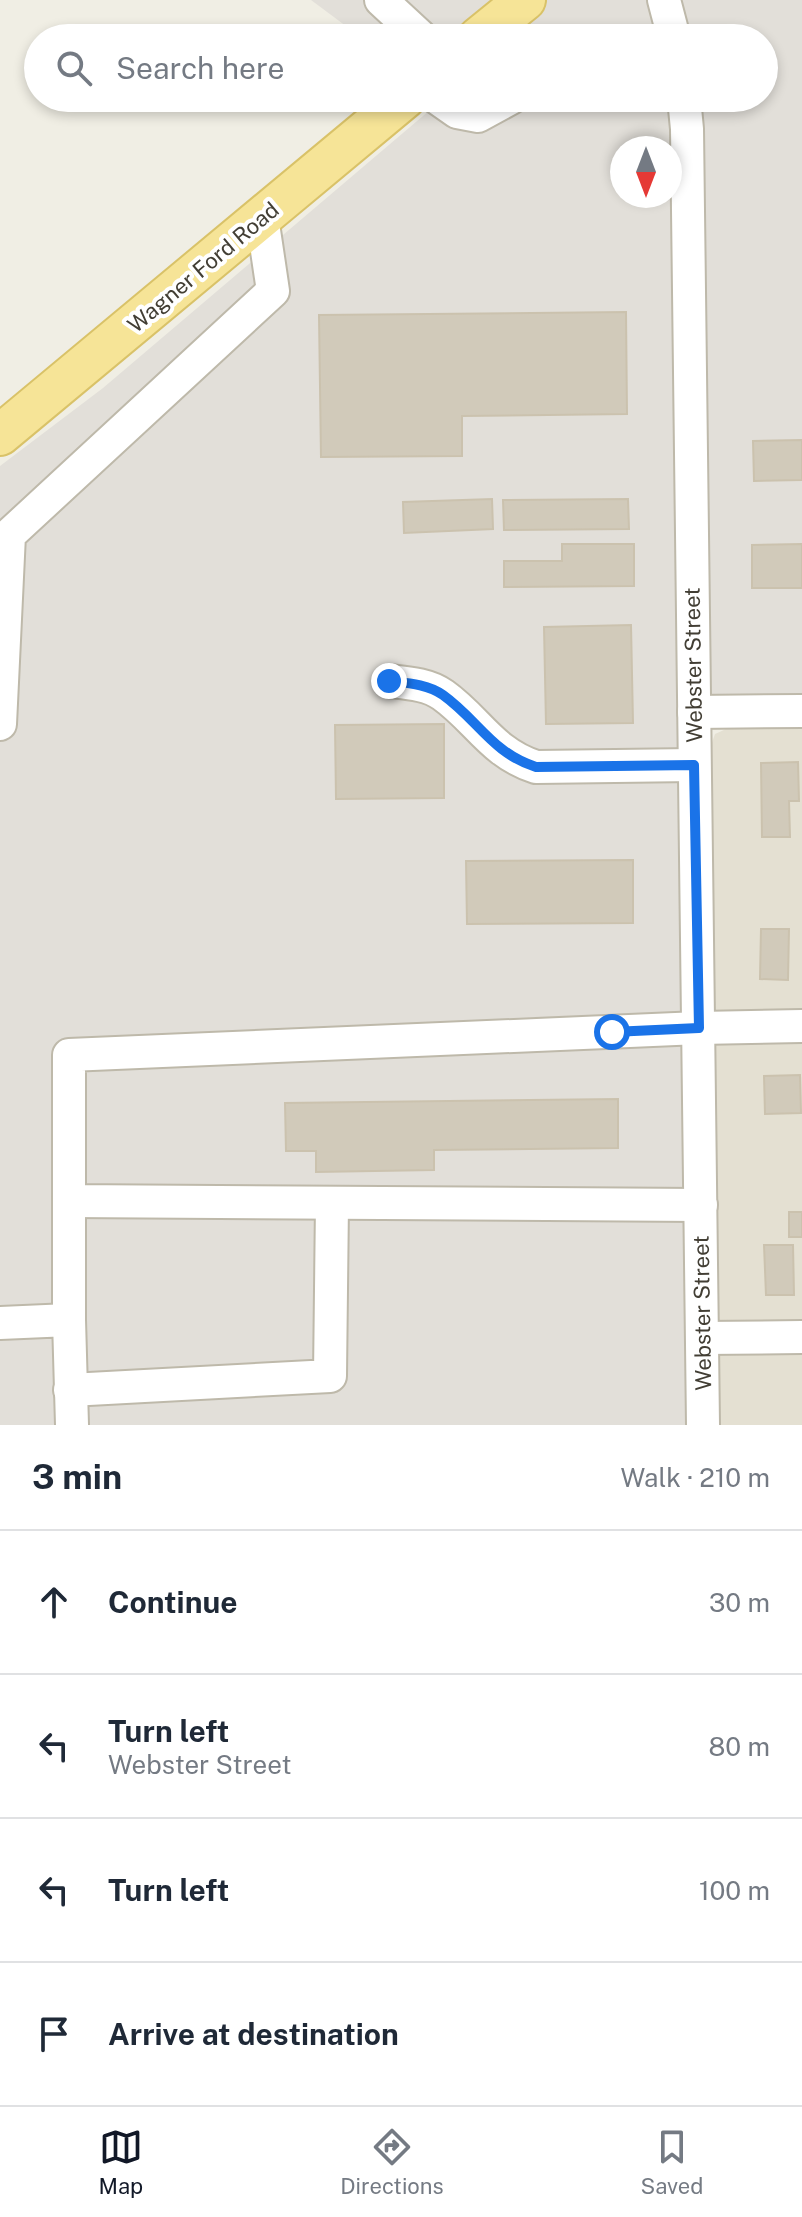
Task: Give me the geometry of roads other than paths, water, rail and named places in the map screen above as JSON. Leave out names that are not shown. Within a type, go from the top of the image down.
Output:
[{"type":"main road","points":[[495,24],[525,0]]},
{"type":"main road","name":"Wagner Ford Road","points":[[0,435],[388,112]]},
{"type":"street","points":[[381,0],[407,24]]},
{"type":"street","points":[[664,0],[670,24]]},
{"type":"street","points":[[457,112],[478,116],[485,112]]},
{"type":"street","name":"Webster Street","points":[[685,112],[703,1425]]},
{"type":"street","points":[[0,724],[3,584],[9,535],[273,291],[262,217]]},
{"type":"street","points":[[389,681],[413,683],[443,694],[503,752],[536,767],[694,765]]},
{"type":"street","points":[[694,712],[802,711]]},
{"type":"street","points":[[72,1425],[69,1055],[802,1026]]},
{"type":"street","points":[[69,1201],[701,1205]]},
{"type":"street","points":[[70,1390],[330,1376],[332,1203]]},
{"type":"street","points":[[0,1323],[69,1320]]},
{"type":"street","points":[[702,1338],[802,1337]]}]
